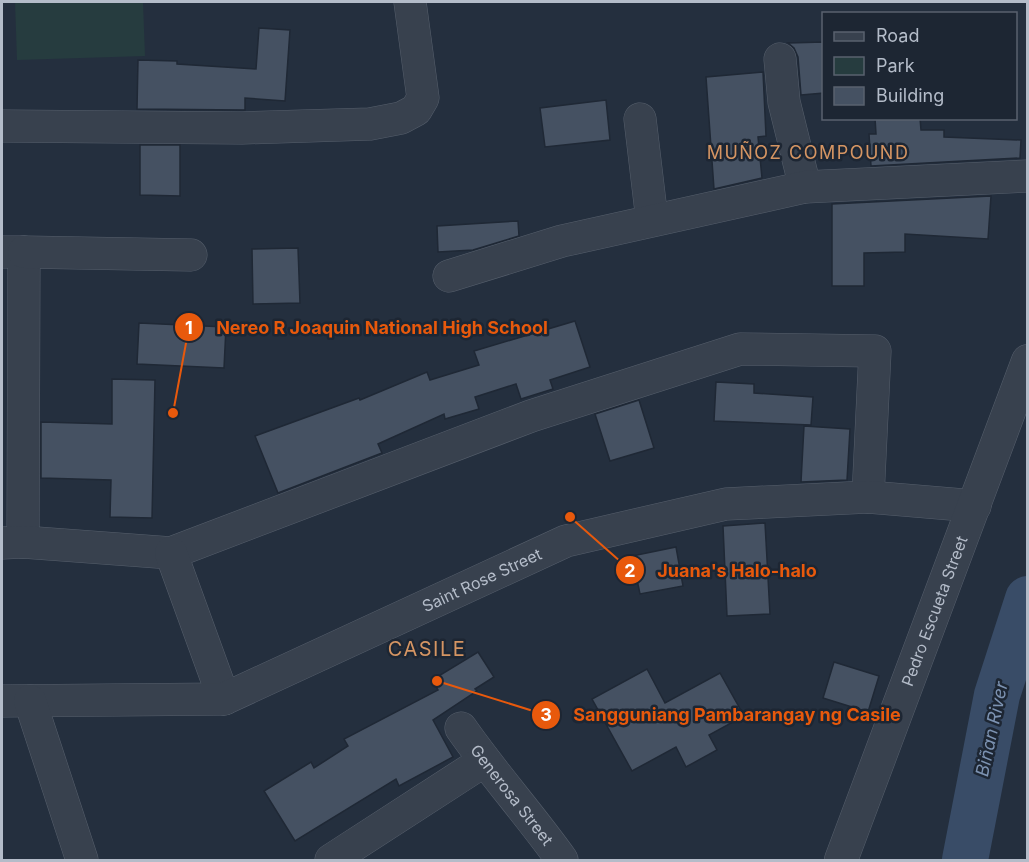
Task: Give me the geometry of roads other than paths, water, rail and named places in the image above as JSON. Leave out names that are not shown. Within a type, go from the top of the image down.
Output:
[{"type":"street","points":[[2,126],[242,128],[370,124],[401,118],[416,111],[423,99],[410,2]]},
{"type":"street","points":[[780,59],[784,102],[805,187]]},
{"type":"street","points":[[640,119],[652,220]]},
{"type":"street","points":[[449,276],[562,241],[805,187],[1028,176]]},
{"type":"street","points":[[191,255],[13,252],[12,542],[171,553],[531,416],[740,349],[875,351],[868,496]]},
{"type":"street","name":"Pedro Escueta Street","points":[[841,861],[1028,362]]},
{"type":"street","name":"Saint Rose Street","points":[[16,701],[224,699],[566,541],[726,504],[868,496],[975,506]]},
{"type":"street","points":[[171,553],[224,699]]},
{"type":"street","points":[[16,701],[82,861]]},
{"type":"street","name":"Generosa Street","points":[[461,728],[562,861]]},
{"type":"street","points":[[331,861],[484,761]]},
{"type":"waterway","name":"Biñan River","points":[[965,860],[997,695],[1028,599]]},
{"type":"place","name":"Nereo R Joaquin National High School","points":[[173,413]]},
{"type":"place","name":"Juana's Halo-halo","points":[[570,517]]},
{"type":"place","name":"Sangguniang Pambarangay ng Casile","points":[[437,681]]},
{"type":"district","name":"MUÑOZ COMPOUND","points":[[808,153]]},
{"type":"district","name":"CASILE","points":[[427,649]]}]
